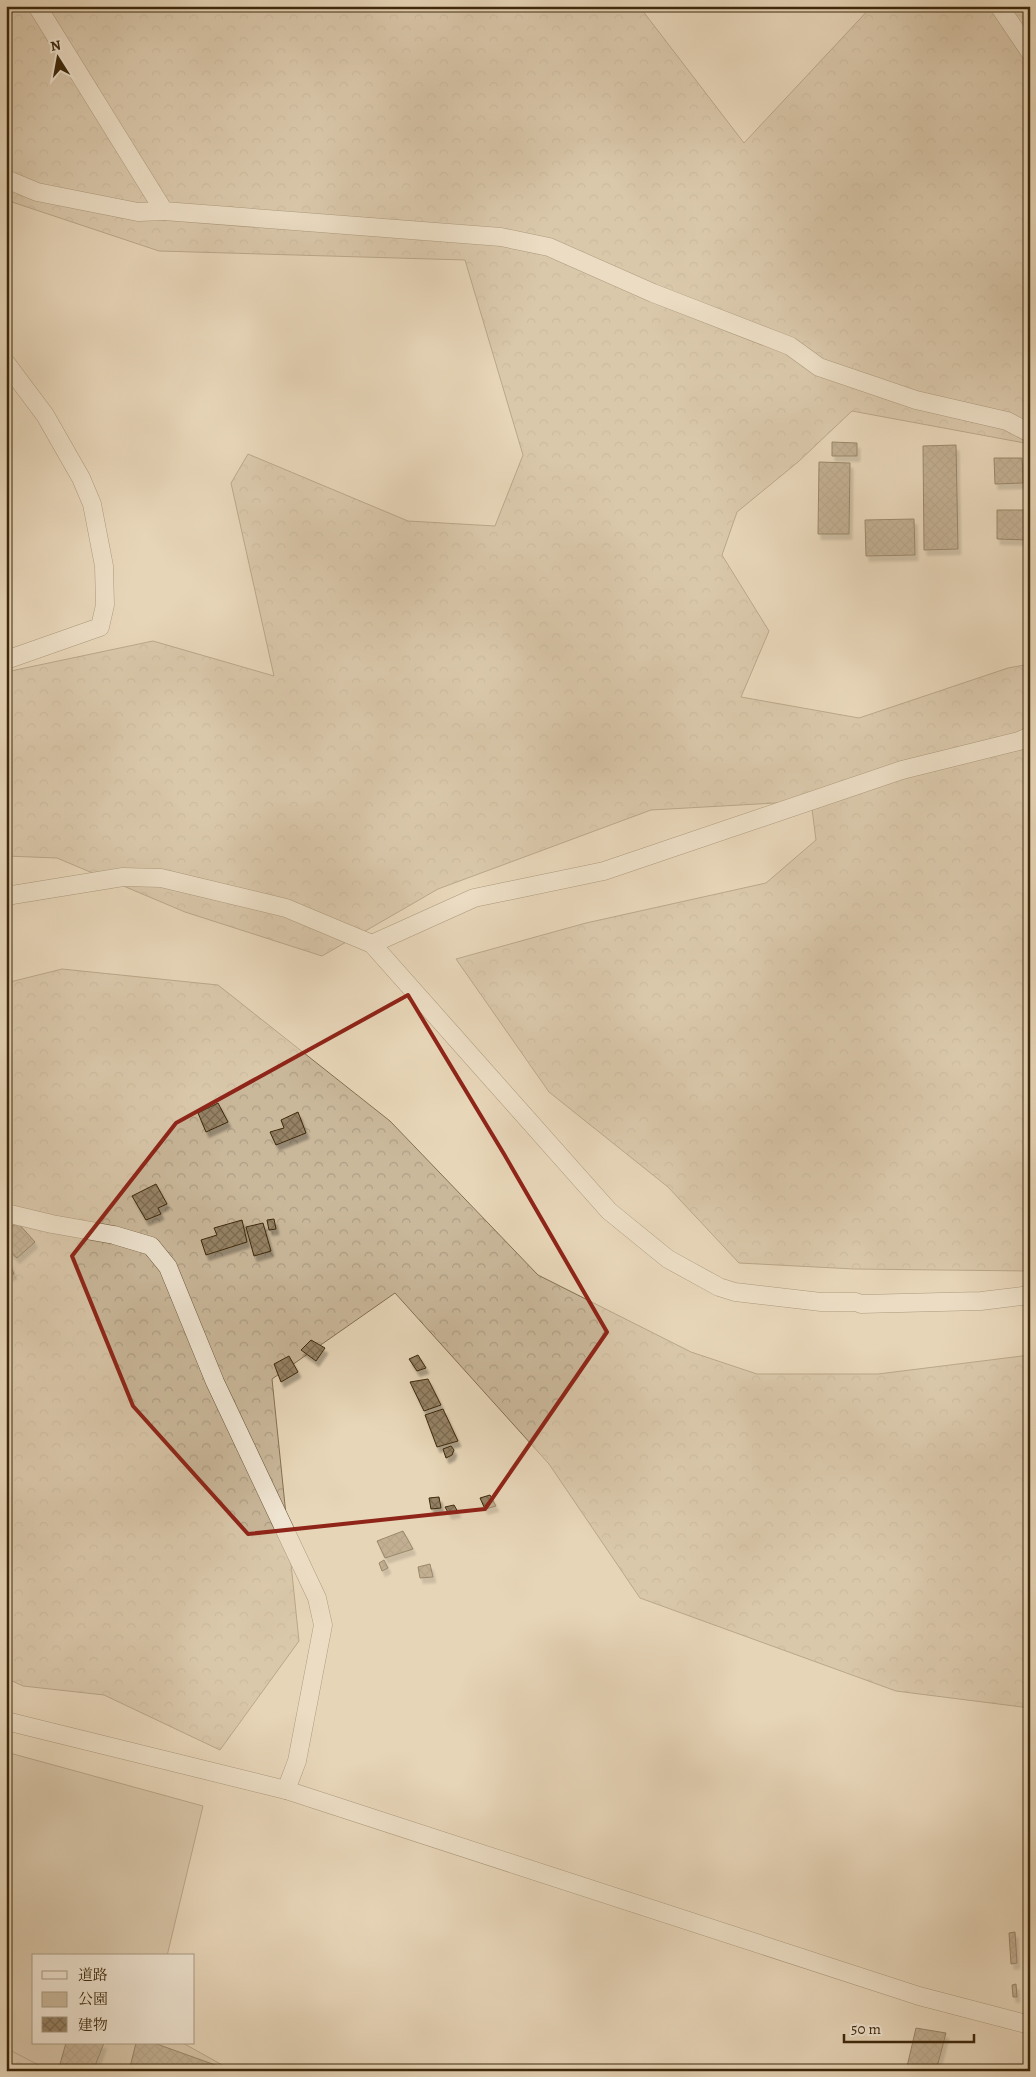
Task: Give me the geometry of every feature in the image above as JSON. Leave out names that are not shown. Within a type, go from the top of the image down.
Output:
[{"type":"street","points":[[38,6],[164,211]]},
{"type":"street","points":[[998,6],[1030,52]]},
{"type":"street","points":[[6,179],[37,192],[138,212],[164,211],[501,237],[549,247],[654,293],[790,346],[819,367],[916,400],[1006,421],[1030,433]]},
{"type":"street","points":[[6,363],[45,415],[81,478],[92,504],[104,566],[105,605],[100,627],[6,660]]},
{"type":"street","points":[[372,944],[474,898],[604,871],[902,770],[1019,741],[1030,736]]},
{"type":"street","points":[[6,896],[123,877],[160,878],[286,908],[372,944],[609,1211],[668,1259],[719,1287],[735,1292],[821,1302],[856,1302],[861,1304],[981,1301],[1030,1295]]},
{"type":"street","points":[[6,1213],[52,1224],[114,1235],[151,1246],[168,1267],[215,1382],[316,1598],[323,1625],[297,1760],[286,1790]]},
{"type":"street","points":[[6,1722],[286,1790],[920,1996],[1030,2025]]},
{"type":"highlighted area","points":[[408,995],[504,1154],[607,1332],[485,1509],[248,1534],[133,1406],[72,1256],[176,1123]]},
{"type":"green space","points":[[6,6],[639,6],[744,143],[872,6],[1030,6],[1030,444],[852,411],[798,462],[737,512],[722,555],[769,631],[741,697],[859,718],[1008,668],[1030,664],[1030,1271],[854,1269],[739,1263],[668,1187],[549,1092],[456,959],[586,923],[766,883],[816,840],[811,801],[651,810],[438,889],[322,956],[185,912],[57,858],[6,856],[6,672],[153,641],[274,676],[231,483],[248,454],[408,521],[495,526],[523,455],[465,260],[159,251],[6,200]]},
{"type":"green space","points":[[62,969],[218,985],[390,1121],[538,1275],[691,1352],[757,1374],[878,1374],[1030,1355],[1030,1708],[896,1691],[640,1598],[549,1464],[395,1293],[272,1379],[299,1641],[220,1750],[104,1695],[23,1686],[6,1678],[6,983]]},
{"type":"green space","points":[[6,1752],[203,1806],[167,1954],[32,1954],[32,2044],[185,2044],[233,2071],[6,2071]]},
{"type":"green space","points":[[6,2048],[50,2071],[6,2071]]},
{"type":"building","points":[[832,442],[857,443],[857,456],[832,456]]},
{"type":"building","points":[[956,445],[958,549],[924,550],[923,446]]},
{"type":"building","points":[[994,458],[1022,458],[1023,483],[995,484]]},
{"type":"building","points":[[819,462],[850,463],[849,534],[818,534]]},
{"type":"building","points":[[997,510],[1030,510],[1030,540],[997,539]]},
{"type":"building","points":[[914,519],[915,555],[866,556],[865,520]]},
{"type":"building","points":[[218,1103],[228,1122],[206,1132],[198,1113]]},
{"type":"building","points":[[298,1112],[306,1133],[276,1145],[270,1132],[284,1128],[281,1120]]},
{"type":"building","points":[[156,1184],[167,1204],[158,1208],[161,1214],[146,1220],[132,1196]]},
{"type":"building","points":[[274,1219],[276,1229],[269,1230],[267,1220]]},
{"type":"building","points":[[242,1220],[247,1242],[206,1255],[201,1240],[217,1235],[214,1228]]},
{"type":"building","points":[[17,1222],[35,1242],[17,1258],[6,1248],[6,1232]]},
{"type":"building","points":[[263,1223],[271,1251],[254,1256],[246,1227]]},
{"type":"building","points":[[6,1254],[14,1274],[6,1276]]},
{"type":"building","points":[[311,1340],[325,1348],[316,1361],[301,1350]]},
{"type":"building","points":[[418,1355],[426,1368],[417,1371],[409,1359]]},
{"type":"building","points":[[289,1356],[298,1372],[281,1382],[274,1364]]},
{"type":"building","points":[[428,1379],[441,1405],[424,1411],[410,1382]]},
{"type":"building","points":[[443,1409],[458,1441],[437,1447],[425,1415]]},
{"type":"building","points":[[451,1446],[454,1450],[452,1455],[446,1458],[443,1449]]},
{"type":"building","points":[[490,1495],[496,1506],[485,1509],[480,1498]]},
{"type":"building","points":[[439,1497],[441,1508],[431,1509],[429,1498]]},
{"type":"building","points":[[454,1505],[458,1512],[449,1514],[445,1507]]},
{"type":"building","points":[[403,1531],[413,1549],[385,1558],[377,1541]]},
{"type":"building","points":[[384,1560],[388,1568],[382,1571],[379,1563]]},
{"type":"building","points":[[430,1564],[433,1577],[420,1578],[418,1567]]},
{"type":"building","points":[[1015,1932],[1017,1963],[1011,1964],[1009,1933]]},
{"type":"building","points":[[1016,1984],[1017,1997],[1013,1997],[1012,1985]]},
{"type":"building","points":[[916,2028],[946,2033],[936,2071],[906,2071]]},
{"type":"building","points":[[66,2044],[104,2044],[93,2071],[58,2071]]},
{"type":"building","points":[[136,2044],[157,2044],[232,2071],[129,2071]]}]
